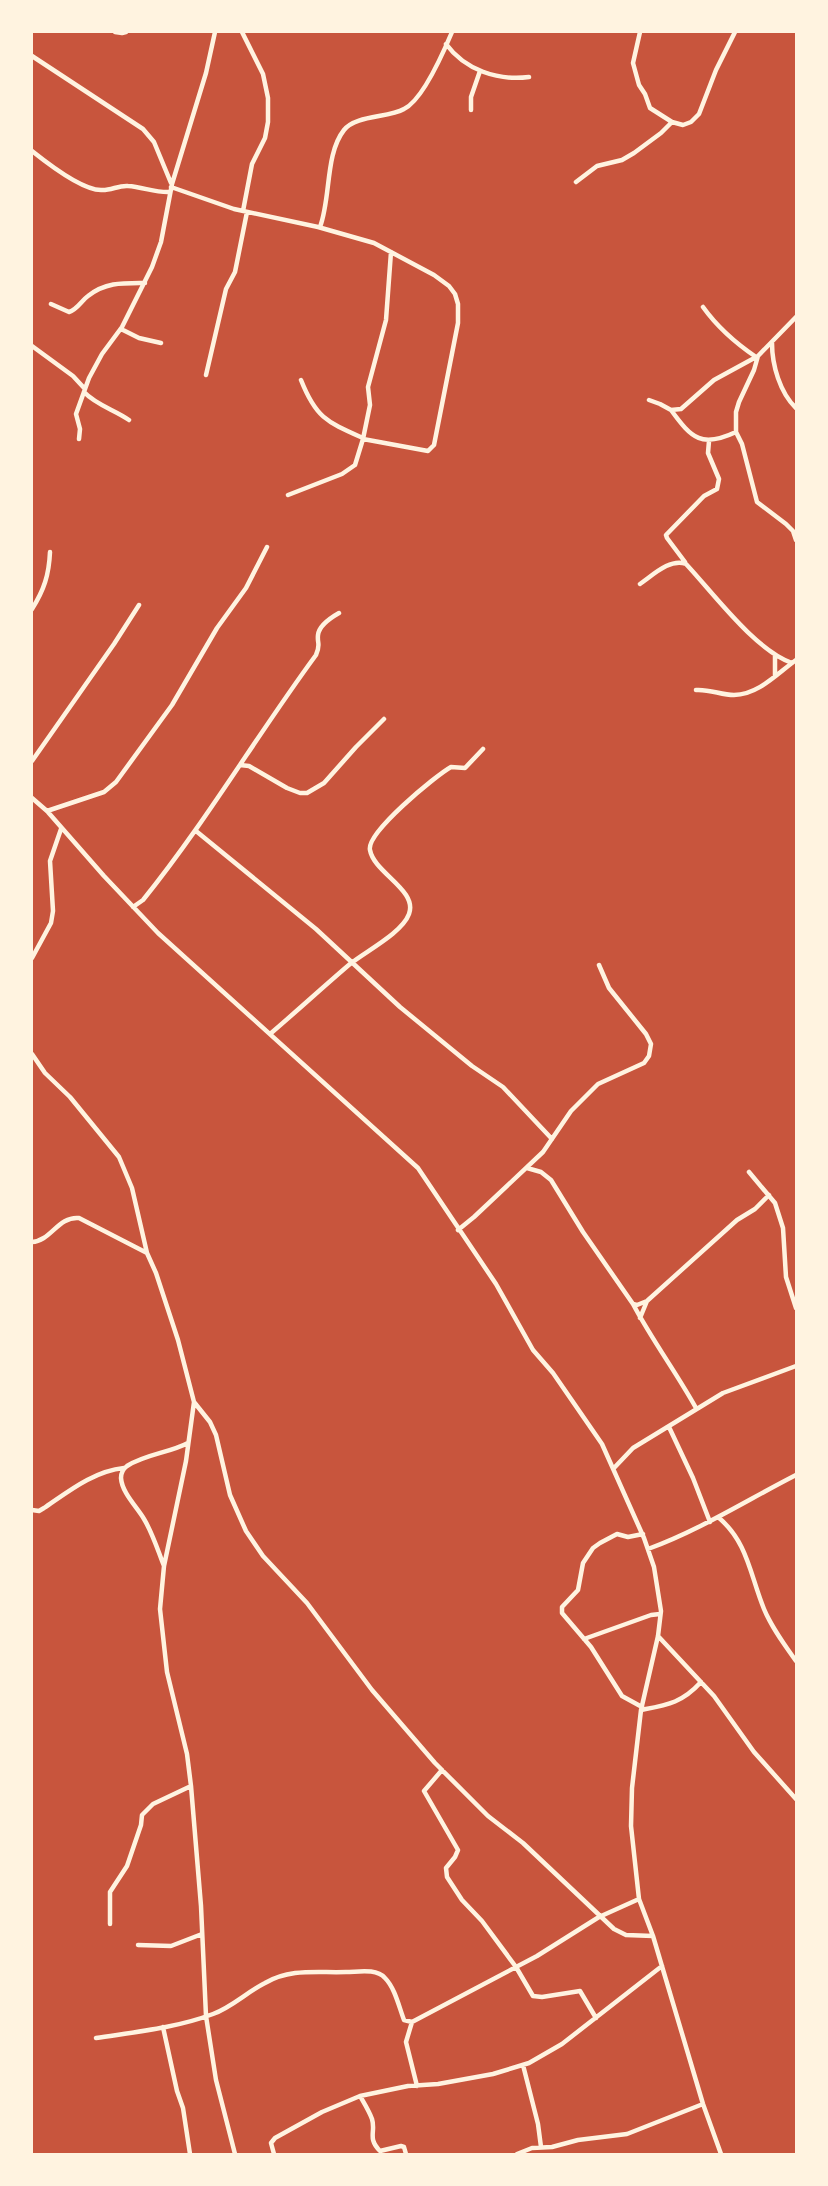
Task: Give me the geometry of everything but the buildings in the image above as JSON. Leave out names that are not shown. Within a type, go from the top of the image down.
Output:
[{"type":"street","points":[[115,32],[126,32]]},
{"type":"street","points":[[79,439],[80,429],[76,414],[85,391],[102,354],[121,329],[145,283],[161,242],[171,188],[206,73],[215,32]]},
{"type":"street","points":[[206,375],[226,290],[235,272],[252,164],[265,138],[268,122],[263,74],[242,32]]},
{"type":"street","points":[[320,227],[325,214],[336,147],[345,129],[360,120],[373,119],[406,109],[418,95],[452,32]]},
{"type":"street","points":[[640,32],[633,68],[650,108],[672,122],[683,125],[691,122],[699,114],[716,70],[735,32]]},
{"type":"street","points":[[446,44],[458,57],[480,70],[510,79],[529,77]]},
{"type":"street","points":[[32,56],[143,129],[154,142],[171,188]]},
{"type":"street","points":[[471,110],[471,97],[480,70]]},
{"type":"street","points":[[576,182],[597,166],[622,160],[661,133],[672,122]]},
{"type":"street","points":[[32,151],[65,175],[93,189],[107,190],[125,185],[155,192],[171,188],[245,212],[320,227],[364,239],[434,275],[449,286],[455,294],[458,304],[458,323],[443,405],[432,449],[428,451],[363,438],[318,414],[301,380]]},
{"type":"street","points":[[288,495],[356,465],[370,405],[368,387],[386,320],[391,252]]},
{"type":"street","points":[[51,304],[69,312],[93,292],[109,285],[117,282],[145,283]]},
{"type":"street","points":[[703,307],[718,328],[731,340],[757,357]]},
{"type":"street","points":[[670,410],[681,409],[714,380],[757,357],[796,317]]},
{"type":"street","points":[[121,329],[139,338],[161,343]]},
{"type":"street","points":[[772,343],[774,366],[788,397],[796,408]]},
{"type":"street","points":[[32,346],[73,376],[94,401],[129,420]]},
{"type":"street","points":[[757,357],[754,370],[736,412],[736,432],[742,444],[757,502],[786,524],[793,531],[796,540]]},
{"type":"street","points":[[649,400],[670,410],[695,436],[709,441],[736,432]]},
{"type":"street","points":[[709,441],[708,453],[719,479],[717,489],[704,496],[666,535],[667,538],[709,590],[761,645],[775,656],[794,662]]},
{"type":"street","points":[[47,812],[104,792],[116,782],[172,705],[217,628],[246,588],[267,547]]},
{"type":"street","points":[[32,609],[46,585],[50,572],[50,552]]},
{"type":"street","points":[[640,584],[672,563],[687,564]]},
{"type":"street","points":[[32,761],[139,605]]},
{"type":"street","points":[[133,908],[143,900],[196,831],[261,730],[316,654],[320,644],[319,630],[339,613]]},
{"type":"street","points":[[775,656],[775,676]]},
{"type":"street","points":[[696,690],[708,689],[729,695],[742,694],[759,687],[794,662]]},
{"type":"street","points":[[240,765],[249,766],[287,788],[307,793],[324,783],[384,719]]},
{"type":"street","points":[[270,1034],[351,963],[394,931],[409,913],[408,897],[382,871],[369,850],[371,839],[432,781],[451,767],[465,768],[483,749]]},
{"type":"street","points":[[32,798],[158,933],[418,1168],[496,1284],[533,1350],[553,1373],[589,1424],[614,1468],[643,1534],[654,1567],[660,1614],[658,1636],[641,1708],[630,1806],[639,1899],[653,1936],[703,2104],[721,2154]]},
{"type":"street","points":[[32,958],[51,923],[53,911],[50,861],[61,829]]},
{"type":"street","points":[[196,831],[282,901],[400,1007],[509,1093],[552,1139]]},
{"type":"street","points":[[458,1230],[543,1152],[580,1101],[598,1084],[644,1063],[649,1056],[651,1044],[646,1034],[609,988],[598,965]]},
{"type":"street","points":[[32,1054],[119,1157],[132,1188],[147,1253],[178,1340],[194,1402],[164,1566],[160,1609],[167,1672],[187,1754],[191,1786],[206,2016],[216,2080],[235,2154]]},
{"type":"street","points":[[527,1168],[541,1172],[551,1180],[583,1232],[633,1304],[696,1408]]},
{"type":"street","points":[[749,1172],[770,1195],[780,1216],[783,1228],[786,1277],[796,1308]]},
{"type":"street","points":[[633,1304],[639,1305],[647,1301],[737,1220],[755,1209],[770,1195]]},
{"type":"street","points":[[32,1242],[42,1239],[68,1219],[79,1218],[147,1253]]},
{"type":"street","points":[[640,1318],[647,1301]]},
{"type":"street","points":[[614,1468],[633,1448],[696,1408],[740,1385],[796,1366]]},
{"type":"street","points":[[194,1402],[210,1422],[216,1435],[230,1495],[252,1540],[263,1556],[307,1603],[372,1690],[442,1770],[488,1816],[547,1864],[599,1917],[626,1935],[653,1936]]},
{"type":"street","points":[[669,1427],[693,1478],[710,1522]]},
{"type":"street","points":[[32,1510],[39,1511],[81,1482],[188,1443]]},
{"type":"street","points":[[124,1468],[121,1480],[148,1526],[164,1566]]},
{"type":"street","points":[[648,1549],[710,1522],[796,1475]]},
{"type":"street","points":[[718,1517],[735,1534],[772,1627],[796,1660]]},
{"type":"street","points":[[643,1534],[628,1537],[617,1534],[593,1548],[583,1563],[578,1590],[562,1607],[562,1613],[614,1680],[622,1696],[641,1708],[675,1702],[691,1694],[701,1682]]},
{"type":"street","points":[[584,1639],[651,1615],[660,1614]]},
{"type":"street","points":[[658,1636],[721,1705],[741,1736],[796,1799]]},
{"type":"street","points":[[442,1770],[424,1791],[458,1850],[445,1873],[462,1900],[482,1921],[516,1967],[533,1996],[580,1991],[596,2018]]},
{"type":"street","points":[[110,1924],[110,1892],[126,1866],[141,1825],[142,1815],[153,1804],[191,1786]]},
{"type":"street","points":[[96,2038],[163,2027],[206,2016],[226,2008],[275,1978],[309,1971],[376,1972],[387,1980],[405,2020],[412,2022],[516,1967],[599,1917],[639,1899]]},
{"type":"street","points":[[138,1945],[171,1946],[202,1934]]},
{"type":"street","points":[[274,2154],[271,2143],[275,2138],[322,2112],[360,2096],[408,2086],[493,2074],[523,2065],[550,2052],[662,1966]]},
{"type":"street","points":[[412,2022],[406,2042],[417,2086]]},
{"type":"street","points":[[163,2027],[183,2108],[190,2154]]},
{"type":"street","points":[[523,2065],[542,2147]]},
{"type":"street","points":[[360,2096],[373,2121],[371,2136],[376,2147],[380,2151],[403,2146],[406,2154]]},
{"type":"street","points":[[517,2154],[532,2148],[552,2147],[578,2140],[627,2134],[703,2104]]}]
